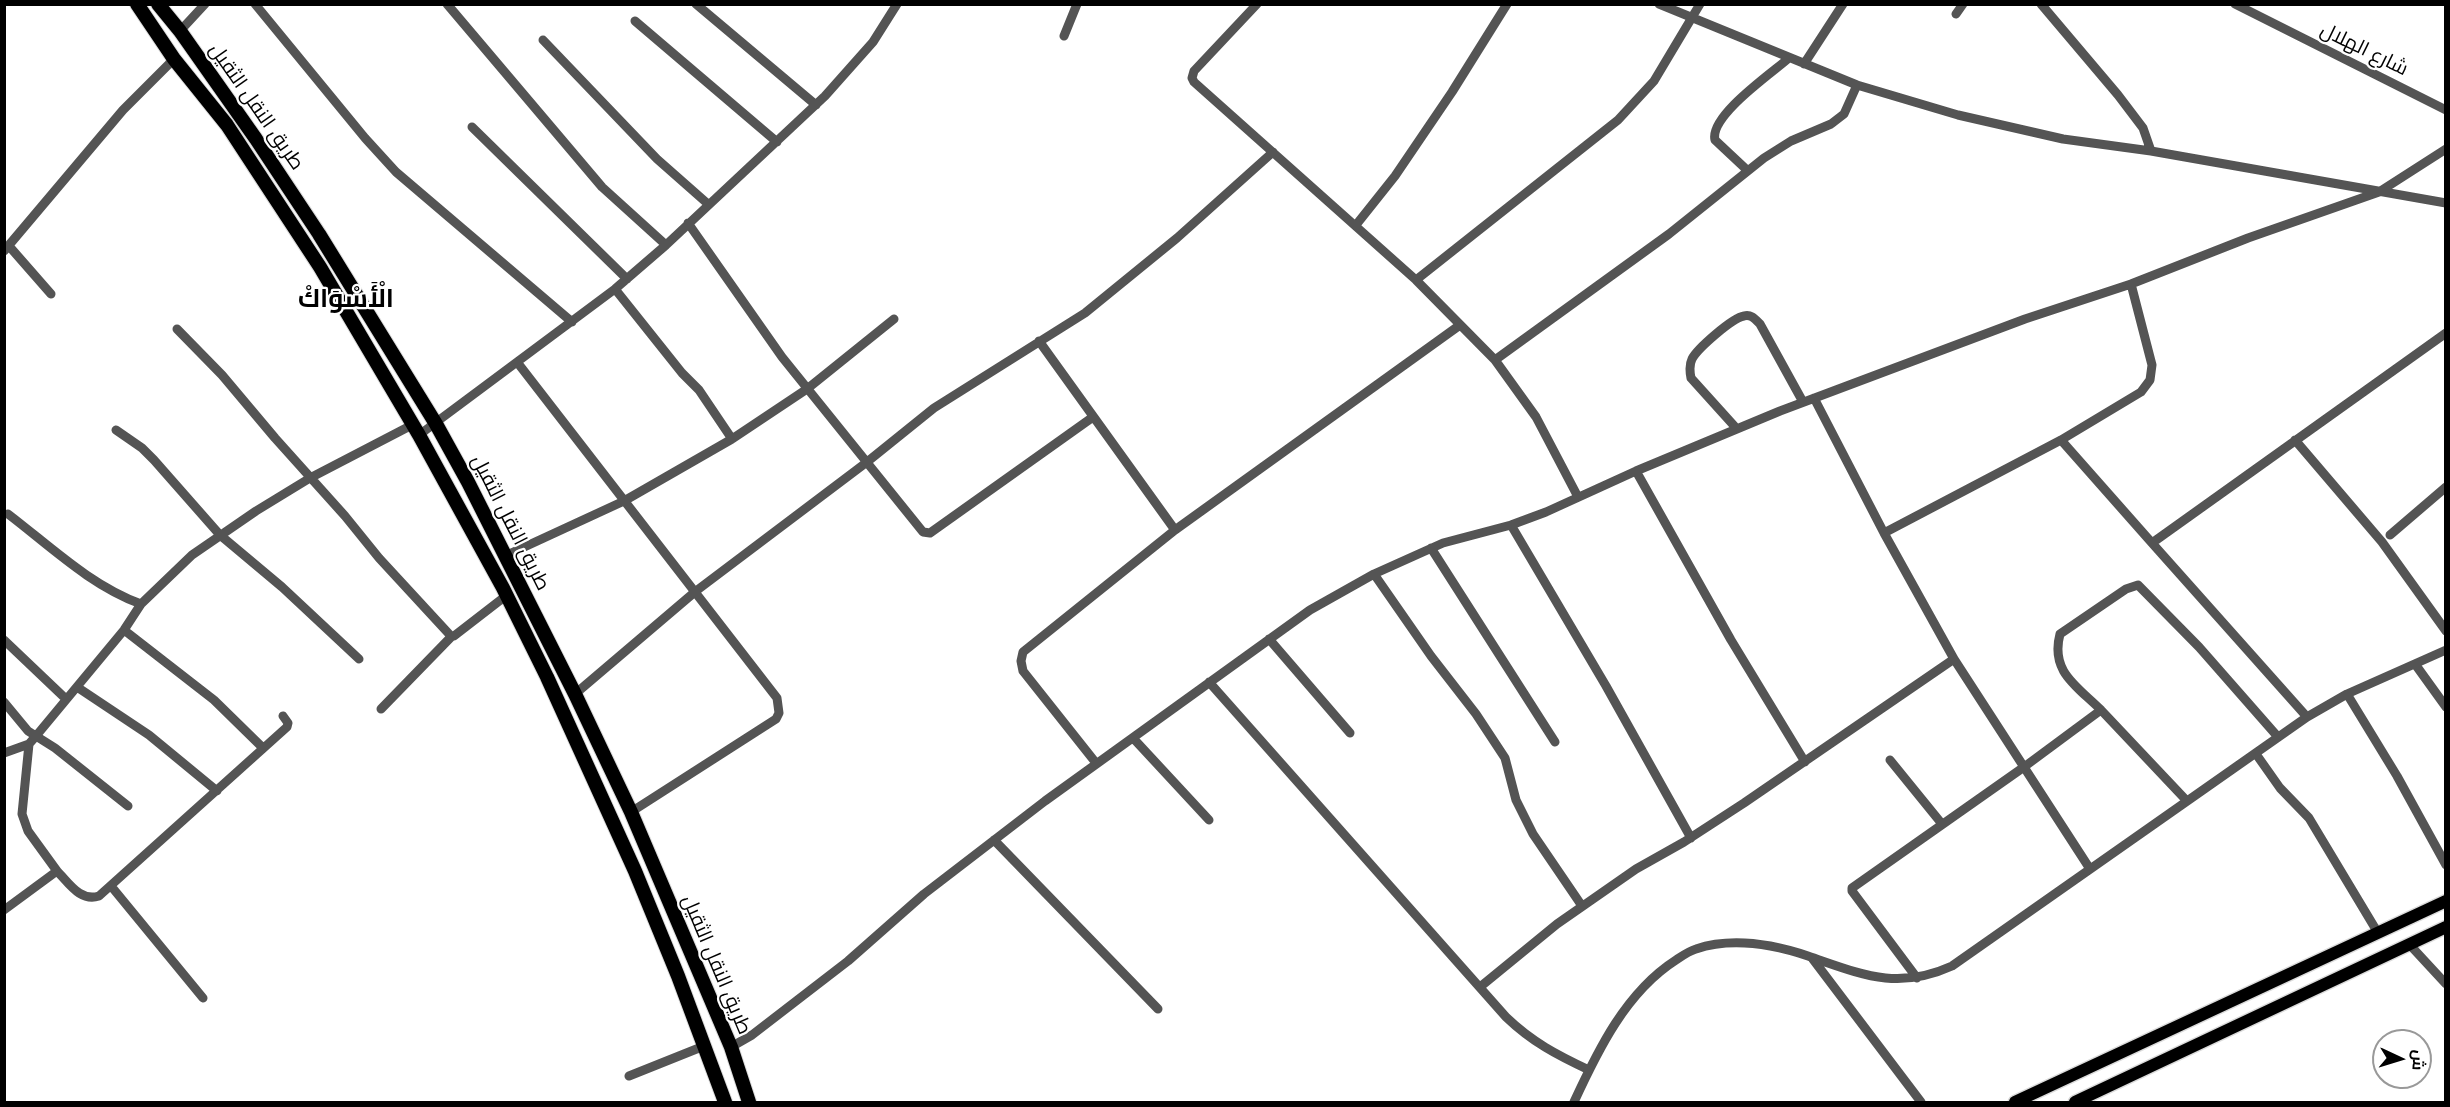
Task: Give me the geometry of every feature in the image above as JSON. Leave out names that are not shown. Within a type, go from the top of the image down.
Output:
[{"type":"highway","name":"طريق النقل الثقيل","points":[[137,4],[174,59],[227,125],[282,209],[369,349],[507,595],[635,871],[725,1102]]},
{"type":"highway","name":"طريق النقل الثقيل","points":[[158,4],[256,139],[319,234],[436,424],[507,555],[631,812],[731,1047],[749,1102]]},
{"type":"main road","points":[[2014,1102],[2445,901]]},
{"type":"main road","points":[[2075,1102],[2445,927]]},
{"type":"street","points":[[180,32],[205,4]]},
{"type":"street","points":[[255,4],[365,138],[396,172],[572,322]]},
{"type":"street","points":[[447,4],[602,187],[666,244]]},
{"type":"street","points":[[696,4],[816,105]]},
{"type":"street","points":[[4,753],[29,744],[124,630],[141,604],[192,555],[310,478],[415,430],[436,424],[627,279],[816,105],[873,42],[897,4]]},
{"type":"street","points":[[1064,36],[1077,4]]},
{"type":"street","points":[[1257,4],[1194,71],[1192,78],[1213,100],[1416,280],[1495,360],[1536,417],[1578,497]]},
{"type":"street","points":[[1356,225],[1395,176],[1452,92],[1507,4]]},
{"type":"street","points":[[1659,4],[1857,85],[1958,116],[2062,139],[2151,152],[2445,203]]},
{"type":"street","points":[[1416,280],[1618,120],[1654,81],[1700,4]]},
{"type":"street","points":[[1804,64],[1843,4]]},
{"type":"street","points":[[1956,14],[1963,4]]},
{"type":"street","points":[[2041,4],[2143,128],[2151,152]]},
{"type":"street","name":"شارع الهلال","points":[[2235,4],[2445,110]]},
{"type":"street","points":[[635,21],[777,142]]},
{"type":"street","points":[[543,40],[657,159],[708,204]]},
{"type":"street","points":[[1747,170],[1715,140],[1715,132],[1731,108],[1789,58]]},
{"type":"street","points":[[51,294],[7,248],[123,110],[174,59]]},
{"type":"street","points":[[1495,360],[1660,240],[1747,170],[1791,141],[1832,124],[1844,114],[1857,85]]},
{"type":"street","points":[[472,127],[627,279]]},
{"type":"street","points":[[731,1047],[752,1035],[848,961],[924,894],[1096,763],[1310,610],[1374,574],[1431,548],[1511,525],[1803,402],[2025,319],[2131,284],[2248,238],[2379,192],[2445,149]]},
{"type":"street","points":[[575,694],[696,591],[867,462],[934,408],[1085,313],[1127,280],[1274,152]]},
{"type":"street","points":[[688,223],[807,389],[916,526],[927,533],[1094,417]]},
{"type":"street","points":[[1884,533],[2061,440],[2141,392],[2150,380],[2152,365],[2131,284]]},
{"type":"street","points":[[615,289],[682,373],[699,390],[732,439]]},
{"type":"street","points":[[1737,429],[1691,378],[1690,371],[1691,360],[1710,338],[1743,316],[1753,317],[1760,324],[1803,402]]},
{"type":"street","points":[[507,555],[624,501],[732,439],[807,389],[894,319]]},
{"type":"street","points":[[1096,763],[1023,671],[1021,661],[1023,652],[1175,530],[1460,325]]},
{"type":"street","points":[[177,329],[222,375],[379,558],[452,636]]},
{"type":"street","points":[[2152,543],[2445,333]]},
{"type":"street","points":[[1039,341],[1175,530]]},
{"type":"street","points":[[517,362],[777,698],[779,713],[776,719],[631,812]]},
{"type":"street","points":[[1814,398],[1884,533],[1954,659],[2090,869]]},
{"type":"street","points":[[116,429],[154,460],[220,535],[282,587],[359,659]]},
{"type":"street","points":[[2061,440],[2307,717]]},
{"type":"street","points":[[2295,440],[2382,542],[2445,631]]},
{"type":"street","points":[[1636,471],[1731,640],[1805,762]]},
{"type":"street","points":[[2390,535],[2445,487]]},
{"type":"street","points":[[8,514],[102,586],[120,597],[141,604]]},
{"type":"street","points":[[1511,525],[1606,686],[1690,838]]},
{"type":"street","points":[[1431,548],[1555,742]]},
{"type":"street","points":[[1374,574],[1431,656],[1476,714],[1505,758],[1516,800],[1533,834],[1582,906]]},
{"type":"street","points":[[2186,800],[2065,674],[2057,661],[2060,634],[2126,589],[2138,585],[2199,647],[2278,737]]},
{"type":"street","points":[[381,709],[452,636],[507,595]]},
{"type":"street","points":[[124,630],[214,700],[263,748]]},
{"type":"street","points":[[1269,639],[1350,733]]},
{"type":"street","points":[[4,640],[66,699]]},
{"type":"street","points":[[1574,1102],[1601,1046],[1629,1004],[1656,973],[1694,949],[1727,942],[1754,944],[1786,949],[1851,972],[1889,980],[1934,974],[1952,966],[2307,717],[2347,694],[2445,651]]},
{"type":"street","points":[[1480,987],[1582,906],[1805,762],[1954,659]]},
{"type":"street","points":[[2415,664],[2445,707]]},
{"type":"street","points":[[1209,682],[1506,1017],[1528,1037],[1558,1056],[1589,1070]]},
{"type":"street","points":[[77,687],[149,735],[217,791]]},
{"type":"street","points":[[2347,694],[2397,776],[2445,865]]},
{"type":"street","points":[[4,702],[21,725],[128,806]]},
{"type":"street","points":[[1917,978],[1852,888],[2101,710]]},
{"type":"street","points":[[29,744],[22,813],[28,831],[57,870],[81,895],[90,898],[99,896],[111,886],[287,728],[288,723],[283,716]]},
{"type":"street","points":[[1133,738],[1209,820]]},
{"type":"street","points":[[2256,754],[2280,788],[2309,818],[2378,933]]},
{"type":"street","points":[[1890,760],[1942,824]]},
{"type":"street","points":[[994,840],[1158,1009]]},
{"type":"street","points":[[6,905],[57,870]]},
{"type":"street","points":[[111,886],[203,998]]},
{"type":"street","points":[[2409,944],[2445,984]]},
{"type":"street","points":[[1811,957],[1921,1102]]},
{"type":"street","points":[[629,1076],[704,1046]]},
{"type":"district","name":"الْأَسْوَاكْ","points":[[346,300]]}]
